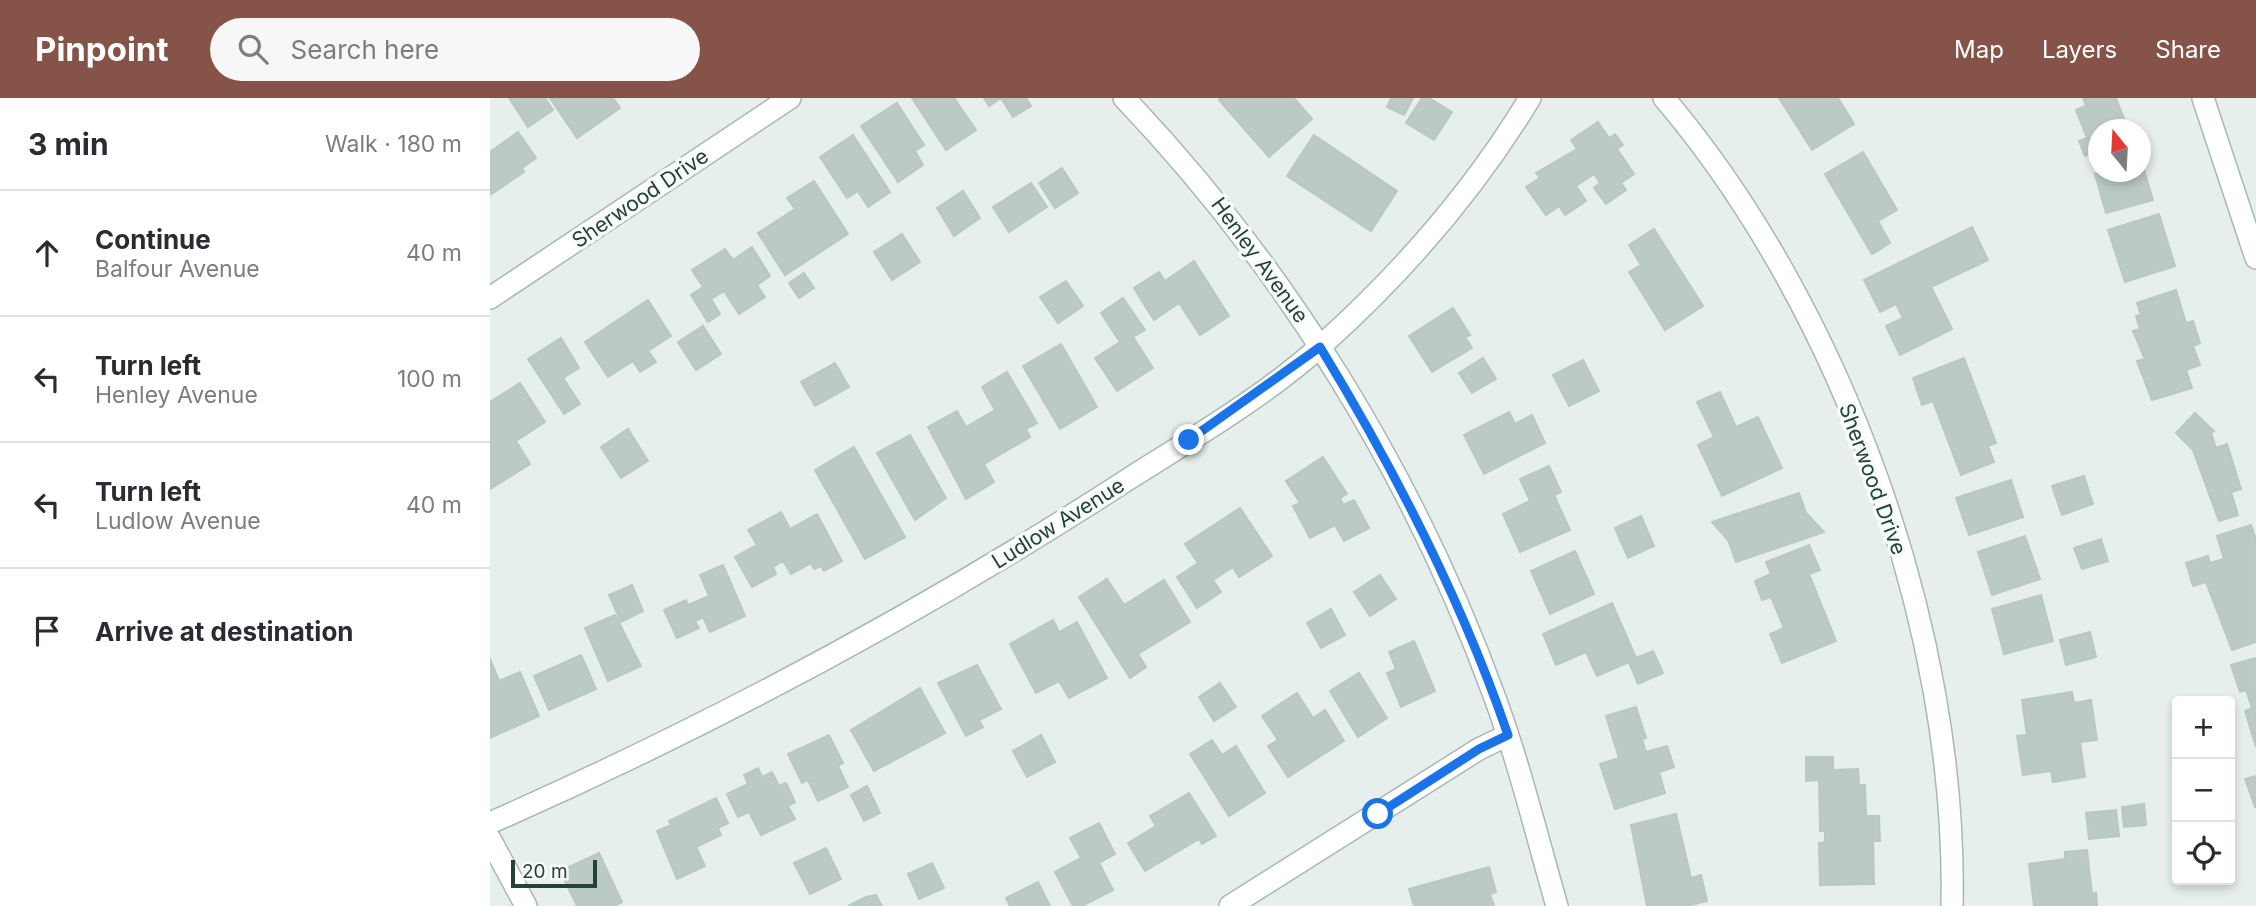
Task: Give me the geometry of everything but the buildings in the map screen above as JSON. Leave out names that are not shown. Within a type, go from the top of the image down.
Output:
[{"type":"street","name":"Sherwood Drive","points":[[490,298],[790,98]]},
{"type":"street","name":"Henley Avenue","points":[[1124,98],[1206,186],[1241,232],[1320,347],[1412,508],[1472,640],[1508,735],[1557,906]]},
{"type":"street","name":"Ludlow Avenue","points":[[490,822],[747,700],[987,567],[1189,440],[1320,347],[1397,271],[1496,154],[1530,98]]},
{"type":"street","name":"Sherwood Drive","points":[[1664,98],[1708,149],[1761,233],[1810,321],[1868,454],[1904,561],[1932,683],[1950,810],[1952,906]]},
{"type":"street","points":[[2203,98],[2256,258]]},
{"type":"street","points":[[1230,906],[1479,749],[1508,735]]},
{"type":"street","points":[[490,839],[526,906]]},
{"type":"route","points":[[1189,440],[1320,347],[1375,439],[1412,508],[1472,640],[1508,735],[1479,749],[1378,814]]}]
